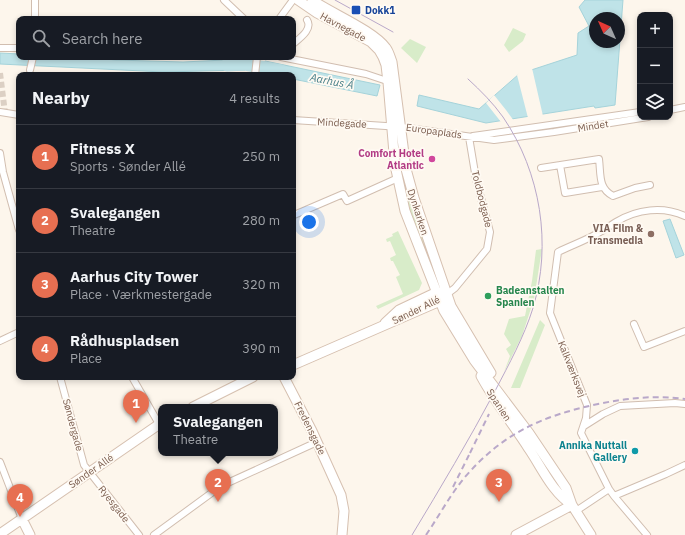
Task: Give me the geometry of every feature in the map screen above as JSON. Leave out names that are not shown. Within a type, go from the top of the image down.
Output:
[{"type":"street","points":[[35,0],[35,16]]},
{"type":"street","points":[[224,0],[241,16]]},
{"type":"street","points":[[281,16],[293,0]]},
{"type":"street","name":"Havnegade","points":[[298,0],[317,13],[374,44],[383,57],[394,83]]},
{"type":"street","name":"Havnegade","points":[[312,0],[370,33],[385,47],[392,62],[394,83]]},
{"type":"street","points":[[296,41],[308,29],[309,24],[306,20]]},
{"type":"street","points":[[0,48],[16,48]]},
{"type":"street","points":[[30,68],[32,60]]},
{"type":"street","points":[[255,72],[257,60]]},
{"type":"street","points":[[296,60],[366,74],[394,83]]},
{"type":"street","name":"Europaplads","points":[[394,83],[398,178]]},
{"type":"street","points":[[673,109],[685,107]]},
{"type":"street","points":[[0,112],[16,115]]},
{"type":"street","name":"Mindet","points":[[538,126],[637,112]]},
{"type":"street","name":"Mindet","points":[[539,134],[637,119]]},
{"type":"street","name":"Mindegade","points":[[296,120],[396,127]]},
{"type":"street","name":"Europaplads","points":[[469,136],[538,126]]},
{"type":"street","name":"Europaplads","points":[[396,127],[469,136],[486,140],[498,140],[539,134]]},
{"type":"street","name":"Dynkarken","points":[[396,127],[410,187],[441,296]]},
{"type":"street","name":"Toldbodgade","points":[[441,296],[455,288],[487,249],[490,232],[476,179],[469,136]]},
{"type":"street","points":[[0,153],[3,172],[16,219]]},
{"type":"street","points":[[541,168],[599,159],[602,187],[606,192],[613,196],[635,188],[650,185]]},
{"type":"street","points":[[560,165],[565,193],[602,187]]},
{"type":"street","points":[[296,214],[343,194],[346,202],[398,178]]},
{"type":"street","name":"Dynkarken","points":[[398,178],[406,215],[441,296]]},
{"type":"street","name":"Kalkværksvej","points":[[647,535],[609,490],[581,433],[586,418],[587,405],[550,313],[558,252],[601,232],[617,221],[642,212],[660,209],[674,211],[685,216]]},
{"type":"street","name":"Sønder Allé","points":[[296,364],[381,327],[441,296]]},
{"type":"street","name":"Spanien","points":[[441,296],[444,311],[474,360],[529,433],[566,488],[574,508],[591,535]]},
{"type":"street","name":"Spanien","points":[[441,296],[451,306],[490,371],[494,386]]},
{"type":"street","points":[[634,324],[644,347],[685,331]]},
{"type":"street","points":[[0,341],[16,333]]},
{"type":"street","name":"Spanien","points":[[474,360],[483,380],[493,396],[529,448],[558,494],[574,508]]},
{"type":"street","name":"Søndergade","points":[[61,380],[84,465],[90,472]]},
{"type":"street","points":[[134,380],[158,421]]},
{"type":"street","points":[[199,404],[247,380]]},
{"type":"street","name":"Fredensgade","points":[[286,380],[317,442],[341,496],[343,506],[342,535]]},
{"type":"street","points":[[584,426],[603,414],[620,406],[675,403],[685,404]]},
{"type":"street","name":"Spanien","points":[[517,419],[529,448]]},
{"type":"street","name":"Sønder Allé","points":[[0,534],[158,425]]},
{"type":"street","points":[[154,535],[221,486],[317,442]]},
{"type":"street","points":[[0,462],[22,519],[30,535]]},
{"type":"street","points":[[614,496],[685,465]]},
{"type":"street","name":"Ryesgade","points":[[90,472],[139,535]]},
{"type":"street","points":[[516,535],[609,490]]},
{"type":"green space","points":[[513,28],[526,34],[523,41],[509,52],[504,45]]},
{"type":"green space","points":[[410,39],[426,47],[417,63],[401,48]]},
{"type":"green space","points":[[399,148],[410,199],[439,282],[438,283],[410,213],[401,183],[397,149]]},
{"type":"green space","points":[[398,231],[422,283],[419,290],[378,309],[376,306],[403,294],[396,277],[400,275],[390,258],[396,255],[390,241],[387,242],[386,239],[393,236],[392,234]]},
{"type":"green space","points":[[542,249],[534,299],[522,336],[504,372],[510,356],[506,349],[511,345],[504,334],[509,319],[525,316],[536,250]]},
{"type":"green space","points":[[540,320],[545,325],[520,388],[511,388]]},
{"type":"water","points":[[585,0],[623,0],[622,12],[589,12],[589,26],[579,7]]},
{"type":"water","points":[[589,26],[589,48],[619,48],[615,105],[595,108],[594,106],[486,123],[417,106],[419,95],[479,109],[519,74],[577,55],[578,33]]},
{"type":"water","points":[[0,53],[16,54],[16,60],[183,62],[246,60],[245,70],[163,72],[0,64]]},
{"type":"water","points":[[265,61],[380,85],[377,96],[296,80],[296,72],[263,72]]},
{"type":"water","points":[[670,219],[684,255],[676,258],[663,221]]},
{"type":"pier","points":[[532,68],[543,116],[528,118],[517,75],[520,72]]},
{"type":"pier","points":[[494,95],[514,121],[501,122],[486,103]]},
{"type":"waterway","name":"Aarhus Å","points":[[227,65],[245,64],[281,71]]},
{"type":"tunnel","points":[[0,73],[5,113]]},
{"type":"tram line","points":[[335,0],[393,32]]},
{"type":"tram line","points":[[412,535],[465,445],[511,361],[529,319],[539,284],[542,259],[542,234],[534,185],[526,161],[516,139],[503,117],[487,97],[468,79]]},
{"type":"railway","points":[[426,535],[449,498],[465,477],[494,449],[525,428],[559,414],[609,402],[652,397],[685,399]]},
{"type":"railway","points":[[470,453],[489,414]]},
{"type":"railway","points":[[453,487],[469,455]]},
{"type":"place","name":"Dokk1","points":[[356,10]]},
{"type":"place","name":"Comfort Hotel Atlantic","points":[[432,159]]},
{"type":"place","name":"VIA Film & Transmedia","points":[[651,234]]},
{"type":"place","name":"Badeanstalten Spanien","points":[[488,296]]},
{"type":"place","name":"Fitness X","points":[[136,423]]},
{"type":"place","name":"Annika Nuttall Gallery","points":[[635,451]]},
{"type":"place","name":"Svalegangen","points":[[218,502]]},
{"type":"place","name":"Aarhus City Tower","points":[[499,502]]},
{"type":"place","name":"Rådhuspladsen","points":[[20,517]]}]
